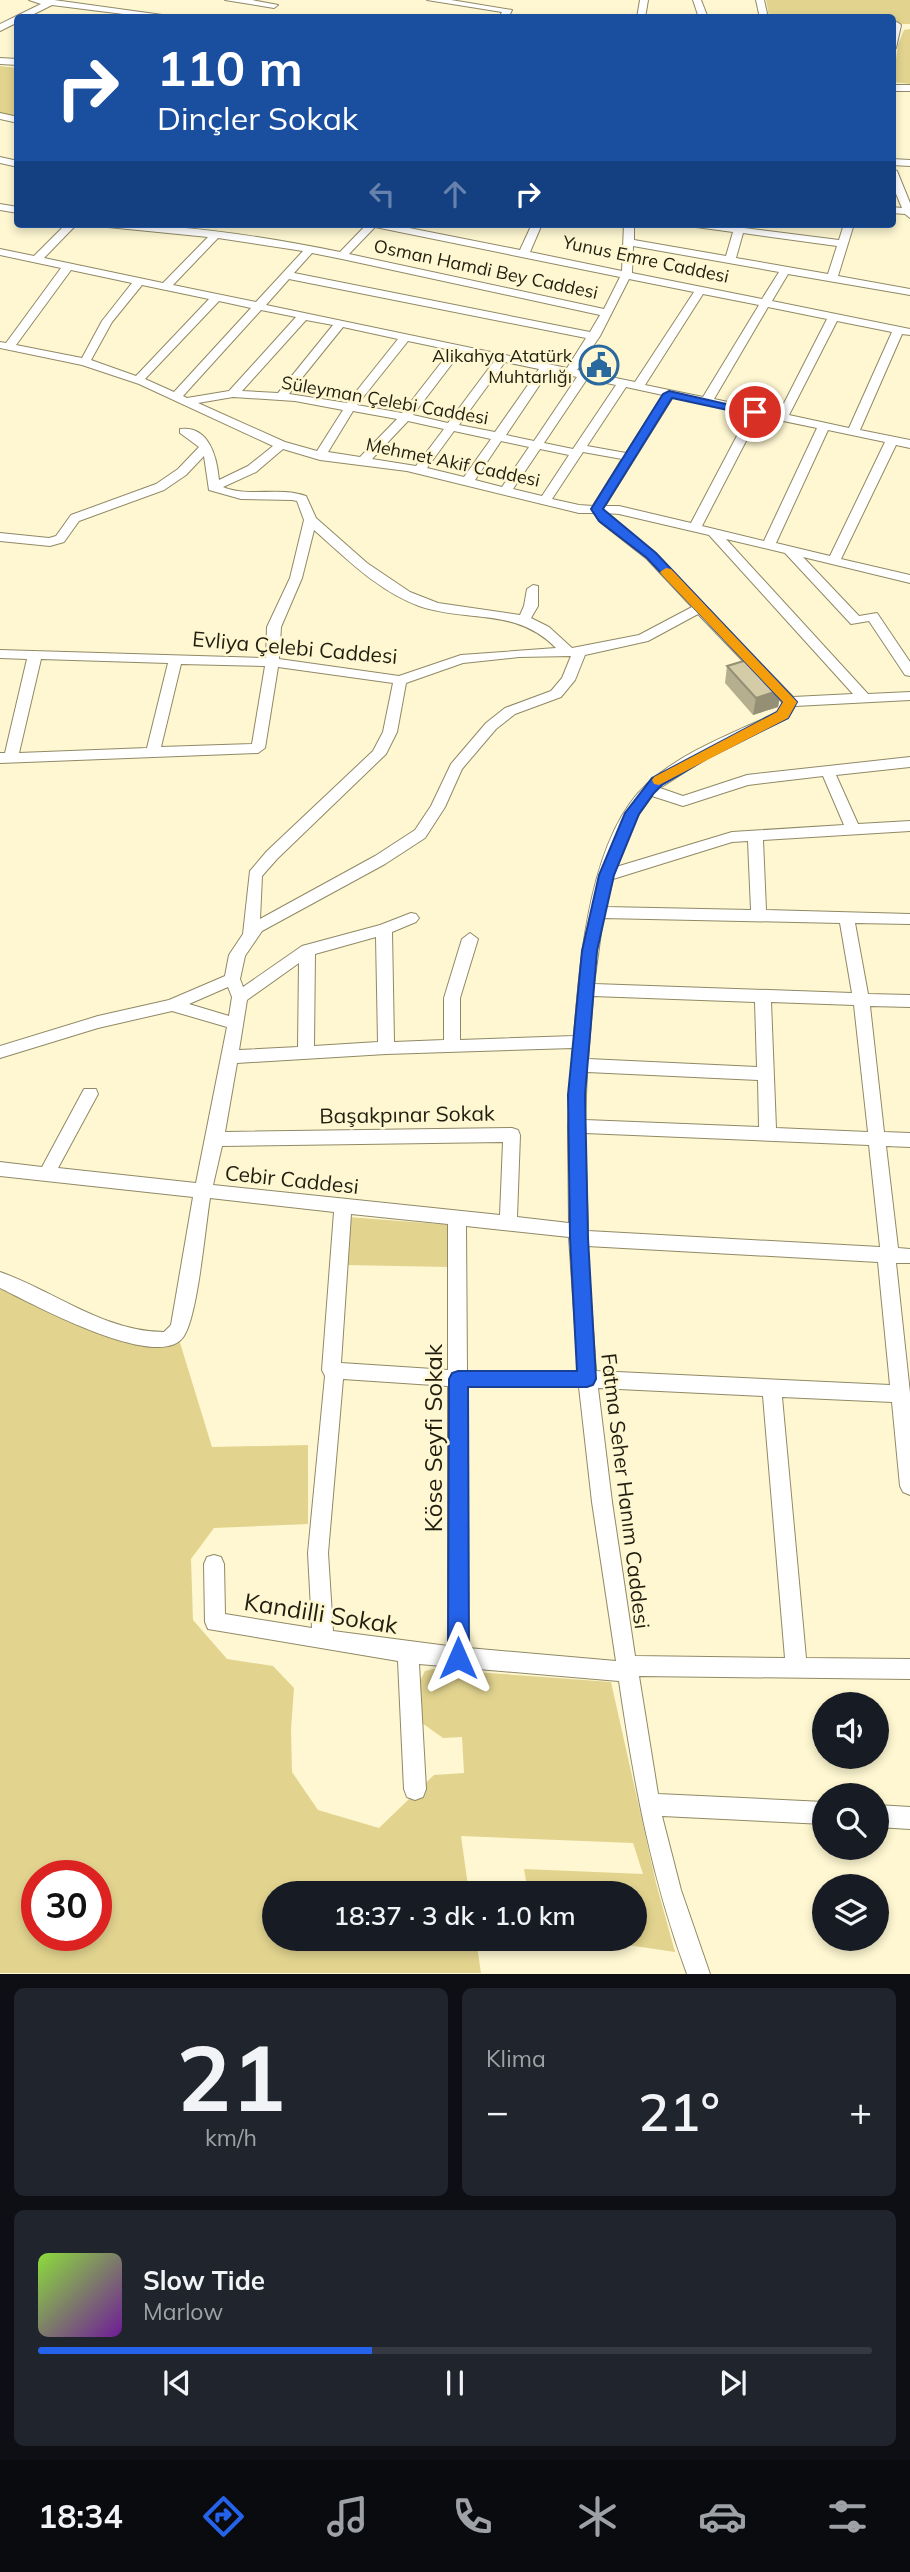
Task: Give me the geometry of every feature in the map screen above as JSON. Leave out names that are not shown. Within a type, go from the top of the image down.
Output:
[{"type":"street","points":[[33,0],[144,14]]},
{"type":"street","points":[[229,0],[275,3]]},
{"type":"street","points":[[431,0],[508,10],[506,14]]},
{"type":"street","points":[[26,14],[52,2]]},
{"type":"street","points":[[91,14],[98,9]]},
{"type":"street","points":[[896,181],[909,213]]},
{"type":"street","points":[[36,261],[68,228]]},
{"type":"street","name":"Osman Hamdi Bey Caddesi","points":[[166,228],[210,231],[310,249],[607,313]]},
{"type":"street","points":[[342,256],[369,228]]},
{"type":"street","name":"Yunus Emre Caddesi","points":[[394,228],[525,252],[904,330]]},
{"type":"street","points":[[437,236],[441,228]]},
{"type":"street","points":[[525,252],[535,228]]},
{"type":"street","points":[[570,372],[594,336],[627,273],[629,228]]},
{"type":"street","points":[[731,260],[739,228]]},
{"type":"street","points":[[745,228],[842,244]]},
{"type":"street","points":[[832,279],[848,228]]},
{"type":"street","points":[[166,286],[210,231]]},
{"type":"street","points":[[628,242],[910,292]]},
{"type":"street","points":[[182,398],[259,305],[310,249]]},
{"type":"street","points":[[0,252],[910,444]]},
{"type":"street","points":[[5,346],[68,266]]},
{"type":"street","points":[[706,402],[785,270]]},
{"type":"street","points":[[287,275],[594,336]]},
{"type":"street","points":[[85,362],[107,321],[139,281]]},
{"type":"street","points":[[638,387],[701,289]]},
{"type":"street","points":[[138,380],[217,297]]},
{"type":"street","points":[[233,394],[304,315]]},
{"type":"street","points":[[782,418],[834,316]]},
{"type":"street","points":[[281,397],[341,323]]},
{"type":"street","points":[[853,432],[904,330]]},
{"type":"street","points":[[320,456],[350,407],[405,337]]},
{"type":"street","name":"Mehmet Akif Caddesi","points":[[5,346],[85,362],[138,380],[281,445],[320,456],[419,469],[579,509],[619,510],[835,559],[910,579]]},
{"type":"street","points":[[365,460],[405,417],[458,349]]},
{"type":"street","points":[[419,469],[502,358]]},
{"type":"street","points":[[468,481],[546,367]]},
{"type":"street","points":[[506,490],[584,375]]},
{"type":"street","points":[[546,499],[622,384]]},
{"type":"street","name":"Süleyman Çelebi Caddesi","points":[[182,398],[233,394],[281,397],[405,417],[537,445],[630,457]]},
{"type":"street","points":[[669,394],[597,509],[604,519],[651,556],[790,702],[910,696]]},
{"type":"street","points":[[695,527],[755,412]]},
{"type":"street","points":[[769,544],[824,426]]},
{"type":"street","points":[[184,431],[200,438],[207,446],[211,454],[213,487]]},
{"type":"street","points":[[835,559],[892,440]]},
{"type":"street","points":[[213,487],[252,469],[281,445]]},
{"type":"street","points":[[0,537],[50,542],[60,539],[75,518],[160,487],[187,467],[207,446]]},
{"type":"street","points":[[0,1280],[124,1334],[166,1340],[177,1333],[182,1320],[202,1193],[231,1057],[240,997],[232,979],[237,955],[257,927],[380,860],[420,834],[438,807],[456,767],[491,726],[510,711],[556,694],[568,680],[574,652],[543,628],[524,619],[452,610],[422,603],[385,584],[310,520],[304,502],[298,497],[228,493],[213,487]]},
{"type":"street","points":[[35,655],[3,760],[258,748],[276,619],[296,578],[310,520]]},
{"type":"street","points":[[712,531],[866,700]]},
{"type":"street","points":[[788,549],[856,621],[872,617],[910,672]]},
{"type":"street","points":[[524,619],[531,606],[533,589]]},
{"type":"street","name":"Evliya Çelebi Caddesi","points":[[0,654],[176,657],[272,662],[400,680],[461,659],[519,653],[574,652],[643,638],[699,608]]},
{"type":"street","points":[[153,752],[176,657]]},
{"type":"street","points":[[251,934],[255,875],[272,855],[379,754],[390,732],[400,680]]},
{"type":"street","name":"Fatma Seher Hanım Caddesi","points":[[699,1973],[664,1875],[649,1804],[627,1669],[587,1379],[576,1126],[579,1042],[597,912],[607,875],[632,813],[657,782],[705,754],[783,715],[790,702]]},
{"type":"street","points":[[649,790],[683,801],[747,780],[910,762]]},
{"type":"street","points":[[828,772],[853,830]]},
{"type":"street","points":[[607,875],[720,839],[755,834],[910,826]]},
{"type":"street","points":[[755,834],[759,914]]},
{"type":"street","points":[[597,912],[910,919]]},
{"type":"street","points":[[845,916],[861,1000],[888,1255],[902,1343],[901,1395],[908,1429],[910,1486]]},
{"type":"street","points":[[240,997],[286,962],[307,950],[384,929],[411,918]]},
{"type":"street","points":[[384,929],[386,1048]]},
{"type":"street","points":[[452,1045],[452,998],[470,939]]},
{"type":"street","points":[[306,1051],[307,950]]},
{"type":"street","points":[[0,1052],[98,1022],[172,1005],[232,979]]},
{"type":"street","points":[[585,990],[910,1001]]},
{"type":"street","points":[[763,997],[768,1135]]},
{"type":"street","points":[[172,1005],[236,1024]]},
{"type":"street","points":[[231,1057],[306,1051],[579,1042]]},
{"type":"street","points":[[578,1065],[765,1074]]},
{"type":"street","points":[[46,1175],[90,1094]]},
{"type":"street","points":[[576,1126],[910,1140]]},
{"type":"street","name":"Başakpınar Sokak","points":[[215,1139],[512,1135],[508,1223]]},
{"type":"street","name":"Cebir Caddesi","points":[[0,1169],[343,1208],[508,1223],[579,1234],[910,1256]]},
{"type":"street","points":[[323,1640],[318,1553],[343,1208]]},
{"type":"street","name":"Köse Seyfi Sokak","points":[[457,1218],[458,1658]]},
{"type":"street","points":[[333,1370],[458,1379],[587,1379],[901,1395]]},
{"type":"street","points":[[772,1390],[796,1667]]},
{"type":"street","name":"Kandilli Sokak","points":[[214,1564],[215,1622],[408,1653],[627,1669],[910,1669]]},
{"type":"street","points":[[408,1653],[415,1789]]},
{"type":"street","points":[[649,1804],[812,1812]]},
{"type":"street","points":[[889,1817],[910,1818]]},
{"type":"shaded area","points":[[766,0],[910,0],[910,24],[896,24],[896,14],[768,14]]},
{"type":"shaded area","points":[[910,29],[910,84],[896,82],[898,45],[904,30]]},
{"type":"shaded area","points":[[0,66],[14,68],[14,116],[0,114]]},
{"type":"shaded area","points":[[348,1217],[452,1225],[449,1267],[345,1265]]},
{"type":"shaded area","points":[[0,1280],[124,1334],[177,1333],[212,1447],[308,1445],[308,1524],[214,1528],[191,1559],[193,1620],[227,1659],[273,1666],[294,1688],[292,1772],[318,1810],[379,1828],[434,1775],[464,1773],[462,1737],[443,1738],[422,1723],[419,1683],[425,1671],[433,1669],[611,1682],[656,1883],[675,1952],[647,1948],[647,1881],[526,1881],[524,1869],[643,1874],[633,1843],[461,1836],[467,1881],[262,1881],[262,1951],[478,1951],[481,1973],[0,1973]]},
{"type":"building","points":[[754,658],[782,686],[778,687],[780,690],[756,698],[727,666]]},
{"type":"slow traffic","points":[[659,780],[783,715],[790,702],[666,572]]},
{"type":"place","name":"Alikahya Atatürk Muhtarlığı","points":[[599,365]]},
{"type":"route","points":[[458,1658],[458,1379],[587,1379],[576,1126],[579,1042],[590,951],[607,875],[632,813],[657,782],[705,754],[783,715],[790,702],[651,556],[604,519],[597,509],[669,394],[755,412]]}]
